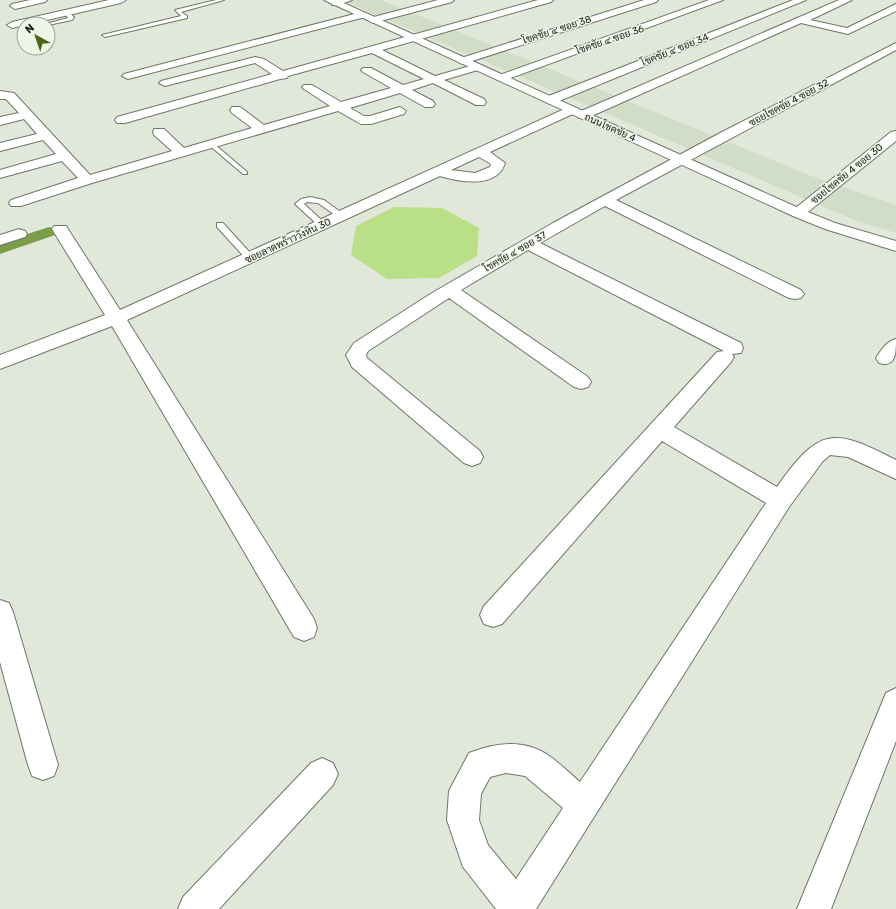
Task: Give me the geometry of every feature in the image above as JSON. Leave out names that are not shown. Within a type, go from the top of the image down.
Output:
[{"type":"street","points":[[15,6],[42,0]]},
{"type":"street","points":[[12,25],[121,0]]},
{"type":"street","points":[[128,76],[449,0]]},
{"type":"street","points":[[121,120],[283,76],[548,0]]},
{"type":"street","name":"โชคชัย ๔ ซอย 38","points":[[462,61],[653,0]]},
{"type":"street","name":"โชคชัย ๔ ซอย 36","points":[[501,78],[716,0]]},
{"type":"street","name":"โชคชัย ๔ ซอย 34","points":[[550,100],[801,0]]},
{"type":"street","name":"ซอยลาดพร้าววังหิน 30","points":[[0,362],[116,318],[323,225],[480,152],[803,21],[847,0]]},
{"type":"street","name":"ถนนโชคชัย 4","points":[[337,1],[368,18],[798,213],[836,228],[896,246]]},
{"type":"street","points":[[110,2],[123,11]]},
{"type":"street","points":[[803,21],[838,30],[850,31],[896,7]]},
{"type":"street","points":[[558,30],[597,44]]},
{"type":"street","name":"ซอยโชคชัย 4 ซอย 32","points":[[681,160],[896,46]]},
{"type":"street","points":[[374,50],[480,102]]},
{"type":"street","points":[[165,83],[255,60],[260,61],[283,76]]},
{"type":"street","points":[[16,203],[87,180],[477,67]]},
{"type":"street","points":[[367,70],[429,104]]},
{"type":"street","points":[[308,87],[361,120],[367,120],[400,111]]},
{"type":"street","points":[[0,95],[10,96],[87,180]]},
{"type":"street","points":[[236,110],[262,129]]},
{"type":"street","points":[[0,121],[26,115]]},
{"type":"street","points":[[159,132],[182,153]]},
{"type":"street","points":[[0,147],[47,135]]},
{"type":"street","name":"ซอยโชคชัย 4 ซอย 30","points":[[798,213],[896,135]]},
{"type":"street","points":[[439,171],[466,179],[486,175],[496,169],[498,164],[494,159],[480,152]]},
{"type":"street","points":[[0,174],[66,156]]},
{"type":"street","name":"โชคชัย ๔ ซอย 37","points":[[472,457],[359,362],[356,355],[361,347],[449,290],[681,160]]},
{"type":"street","points":[[606,201],[795,294]]},
{"type":"street","points":[[60,229],[116,318],[304,628]]},
{"type":"street","points":[[0,240],[19,234]]},
{"type":"street","points":[[493,615],[729,353],[529,244]]},
{"type":"street","points":[[449,290],[580,382]]},
{"type":"street","points":[[659,429],[781,500]]},
{"type":"street","points":[[584,806],[532,762],[506,758],[480,764],[465,791],[463,820],[475,856],[517,908],[584,806],[781,500],[808,463],[825,447],[838,446],[851,449],[896,470]]},
{"type":"street","points":[[0,612],[43,765]]},
{"type":"street","points":[[814,909],[896,703]]},
{"type":"street","points":[[195,909],[322,774]]},
{"type":"lane","points":[[105,36],[185,17],[177,11],[222,0]]},
{"type":"lane","points":[[56,22],[70,19],[72,17],[66,13]]},
{"type":"lane","points":[[211,144],[245,173]]},
{"type":"lane","points":[[323,225],[299,204],[310,199],[315,199],[342,216]]},
{"type":"lane","points":[[220,225],[250,258]]},
{"type":"shaded area","points":[[341,0],[381,0],[814,177],[896,205],[896,233],[852,219]]},
{"type":"building","points":[[394,207],[442,208],[479,228],[477,256],[439,278],[387,279],[351,255],[356,226]]},
{"type":"waterway","points":[[0,249],[49,232]]}]
